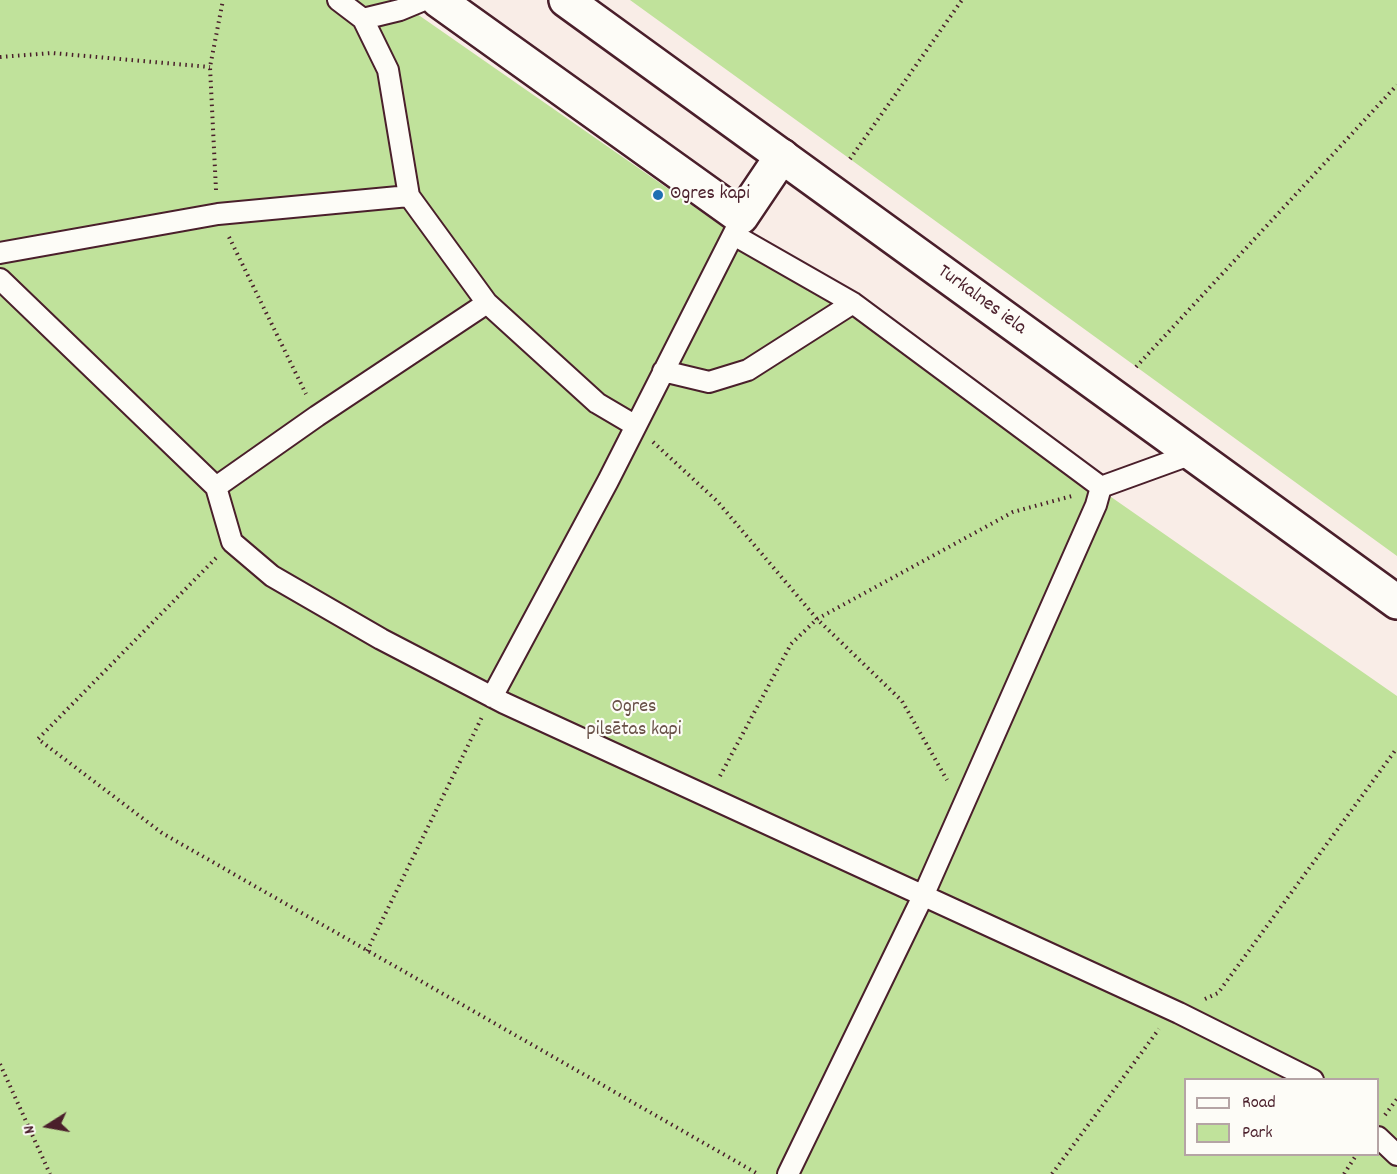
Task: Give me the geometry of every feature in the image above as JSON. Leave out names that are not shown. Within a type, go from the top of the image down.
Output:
[{"type":"main road","points":[[438,0],[738,226],[782,156]]},
{"type":"main road","name":"Turkalnes iela","points":[[566,0],[1397,602]]},
{"type":"street","points":[[338,0],[363,19],[388,70],[409,196],[487,303],[597,403],[636,426]]},
{"type":"street","points":[[363,19],[400,10],[424,0]]},
{"type":"street","points":[[0,253],[218,214],[409,196]]},
{"type":"street","points":[[492,697],[608,481],[738,226],[853,303],[1101,487]]},
{"type":"street","points":[[0,279],[216,487],[232,542],[272,576],[381,639],[492,697],[924,894],[1179,1013],[1309,1078]]},
{"type":"street","points":[[216,487],[317,416],[487,303]]},
{"type":"street","points":[[663,371],[709,382],[748,370],[853,303]]},
{"type":"street","points":[[1101,487],[1192,454]]},
{"type":"street","points":[[788,1174],[924,894],[1096,506],[1101,487]]},
{"type":"street","points":[[1379,1139],[1397,1155]]},
{"type":"path","points":[[850,159],[962,0]]},
{"type":"path","points":[[0,57],[52,52],[210,67]]},
{"type":"path","points":[[1136,367],[1397,85]]},
{"type":"path","points":[[636,426],[717,501],[817,619],[902,701],[962,807]]},
{"type":"path","points":[[709,796],[791,644],[817,619],[1013,512],[1101,487]]},
{"type":"path","points":[[232,542],[38,739],[162,833],[758,1174]]},
{"type":"path","points":[[367,951],[492,697]]},
{"type":"path","points":[[1052,1174],[1159,1028],[1179,1013],[1218,993],[1397,748]]},
{"type":"path","points":[[0,1064],[50,1174]]},
{"type":"path","points":[[1384,1116],[1397,1099]]},
{"type":"path","points":[[1344,1174],[1356,1156]]},
{"type":"green space","name":"Ogres pilsētas kapi","points":[[0,0],[397,0],[1397,696],[1397,1174],[0,1174]]},
{"type":"green space","points":[[630,0],[1397,0],[1397,556],[850,159]]},
{"type":"place","name":"Ogres kapi","points":[[658,195]]}]
